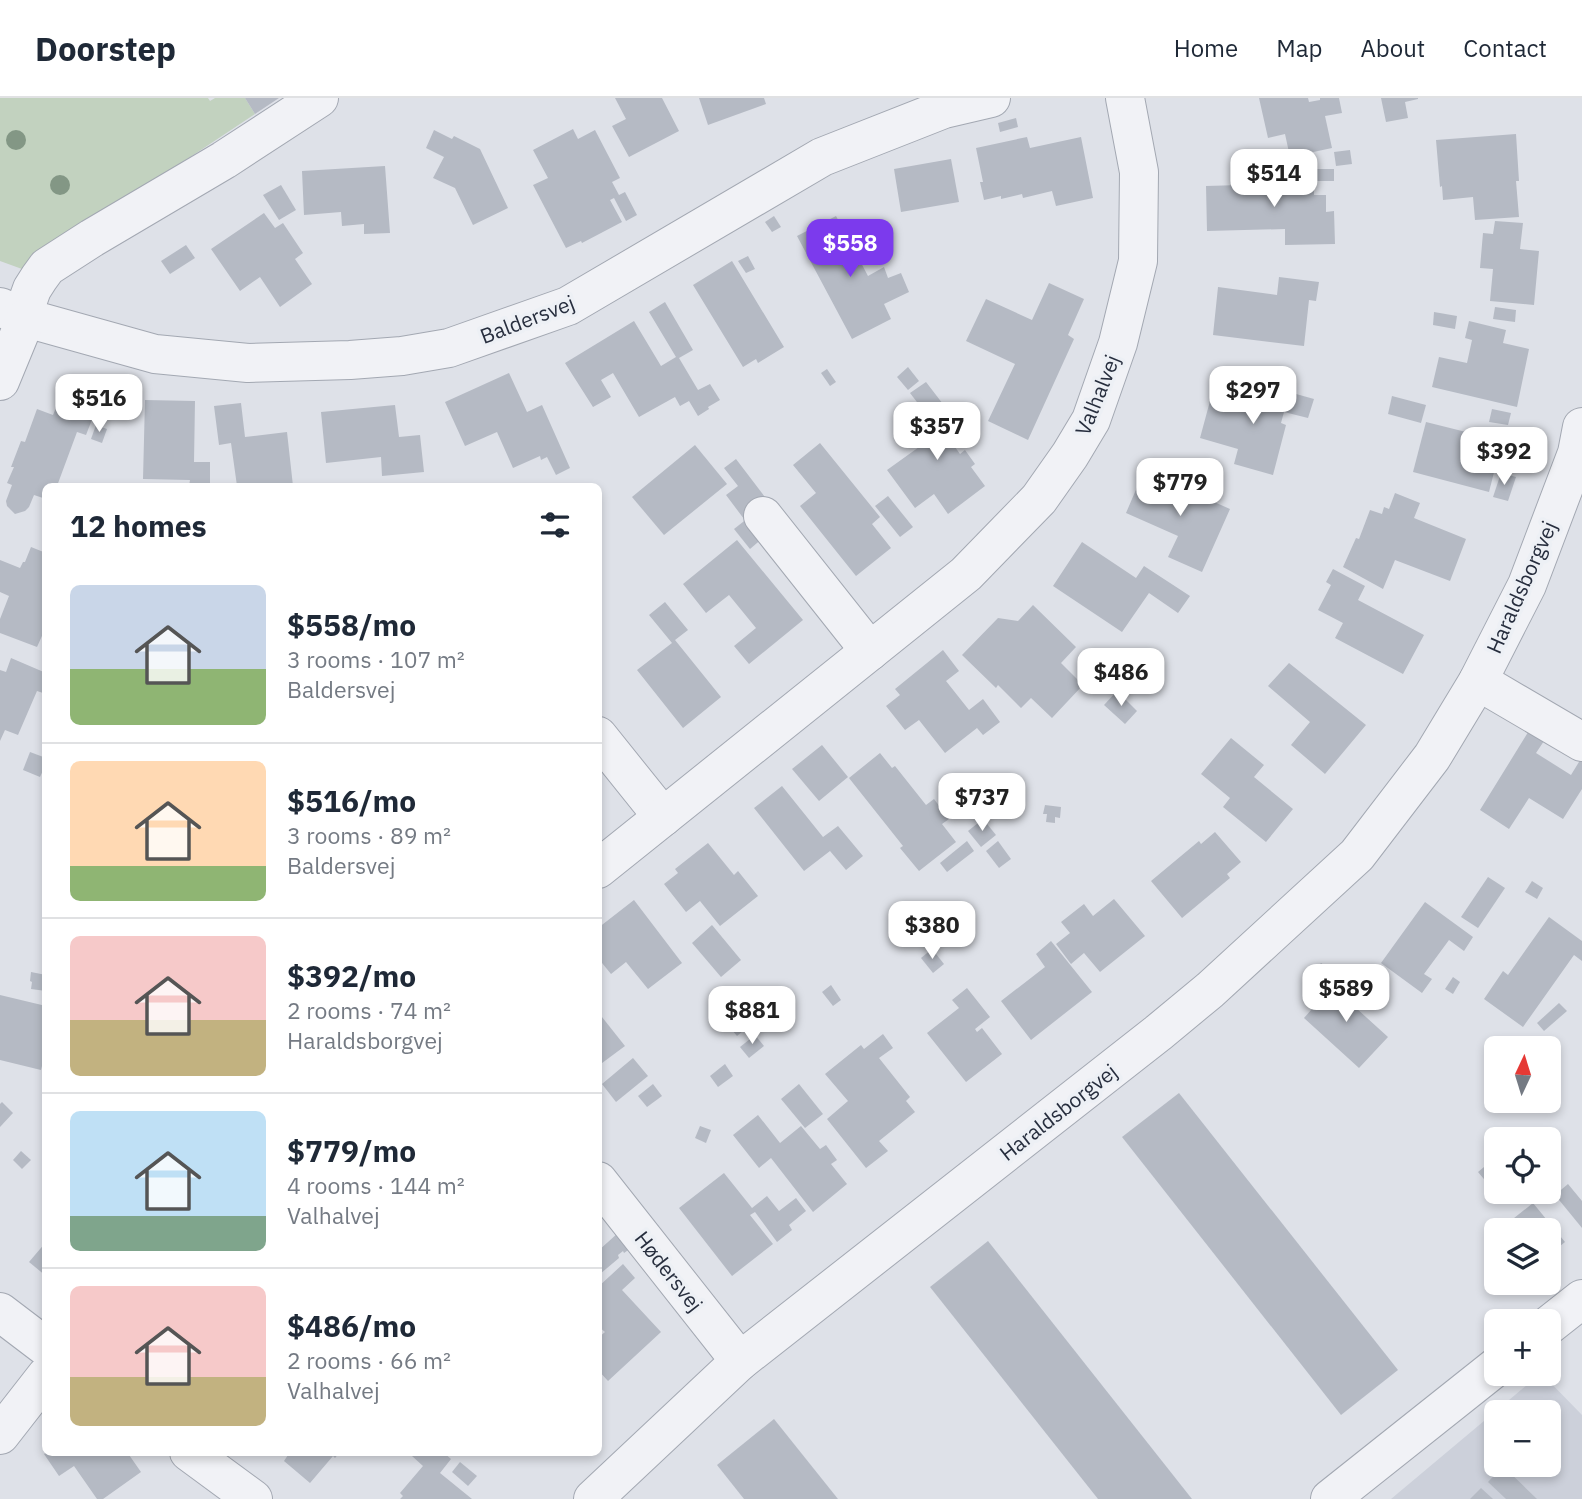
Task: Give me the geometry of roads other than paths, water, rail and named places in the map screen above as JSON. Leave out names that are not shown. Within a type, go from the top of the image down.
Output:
[{"type":"street","points":[[0,382],[16,314],[47,267],[224,160],[319,98]]},
{"type":"street","name":"Baldersvej","points":[[16,314],[155,354],[248,363],[350,360],[402,356],[449,348],[568,306],[822,158],[944,109],[991,98]]},
{"type":"street","name":"Valhalvej","points":[[602,866],[966,575],[1046,488],[1070,455],[1091,419],[1118,343],[1138,261],[1139,172],[1125,98]]},
{"type":"street","name":"Haraldsborgvej","points":[[593,1499],[740,1361],[1039,1128],[1210,990],[1357,855],[1432,757],[1478,681],[1527,585],[1580,445]]},
{"type":"street","points":[[762,516],[870,651]]},
{"type":"street","points":[[1478,681],[1582,742]]},
{"type":"street","points":[[602,741],[663,817]]},
{"type":"street","name":"Hødersvej","points":[[602,1186],[740,1361]]},
{"type":"street","points":[[1561,1316],[1582,1299]]},
{"type":"street","points":[[0,1312],[42,1344]]},
{"type":"street","points":[[1330,1499],[1484,1377]]},
{"type":"street","points":[[0,1435],[42,1381]]},
{"type":"street","points":[[195,1456],[253,1499]]}]
